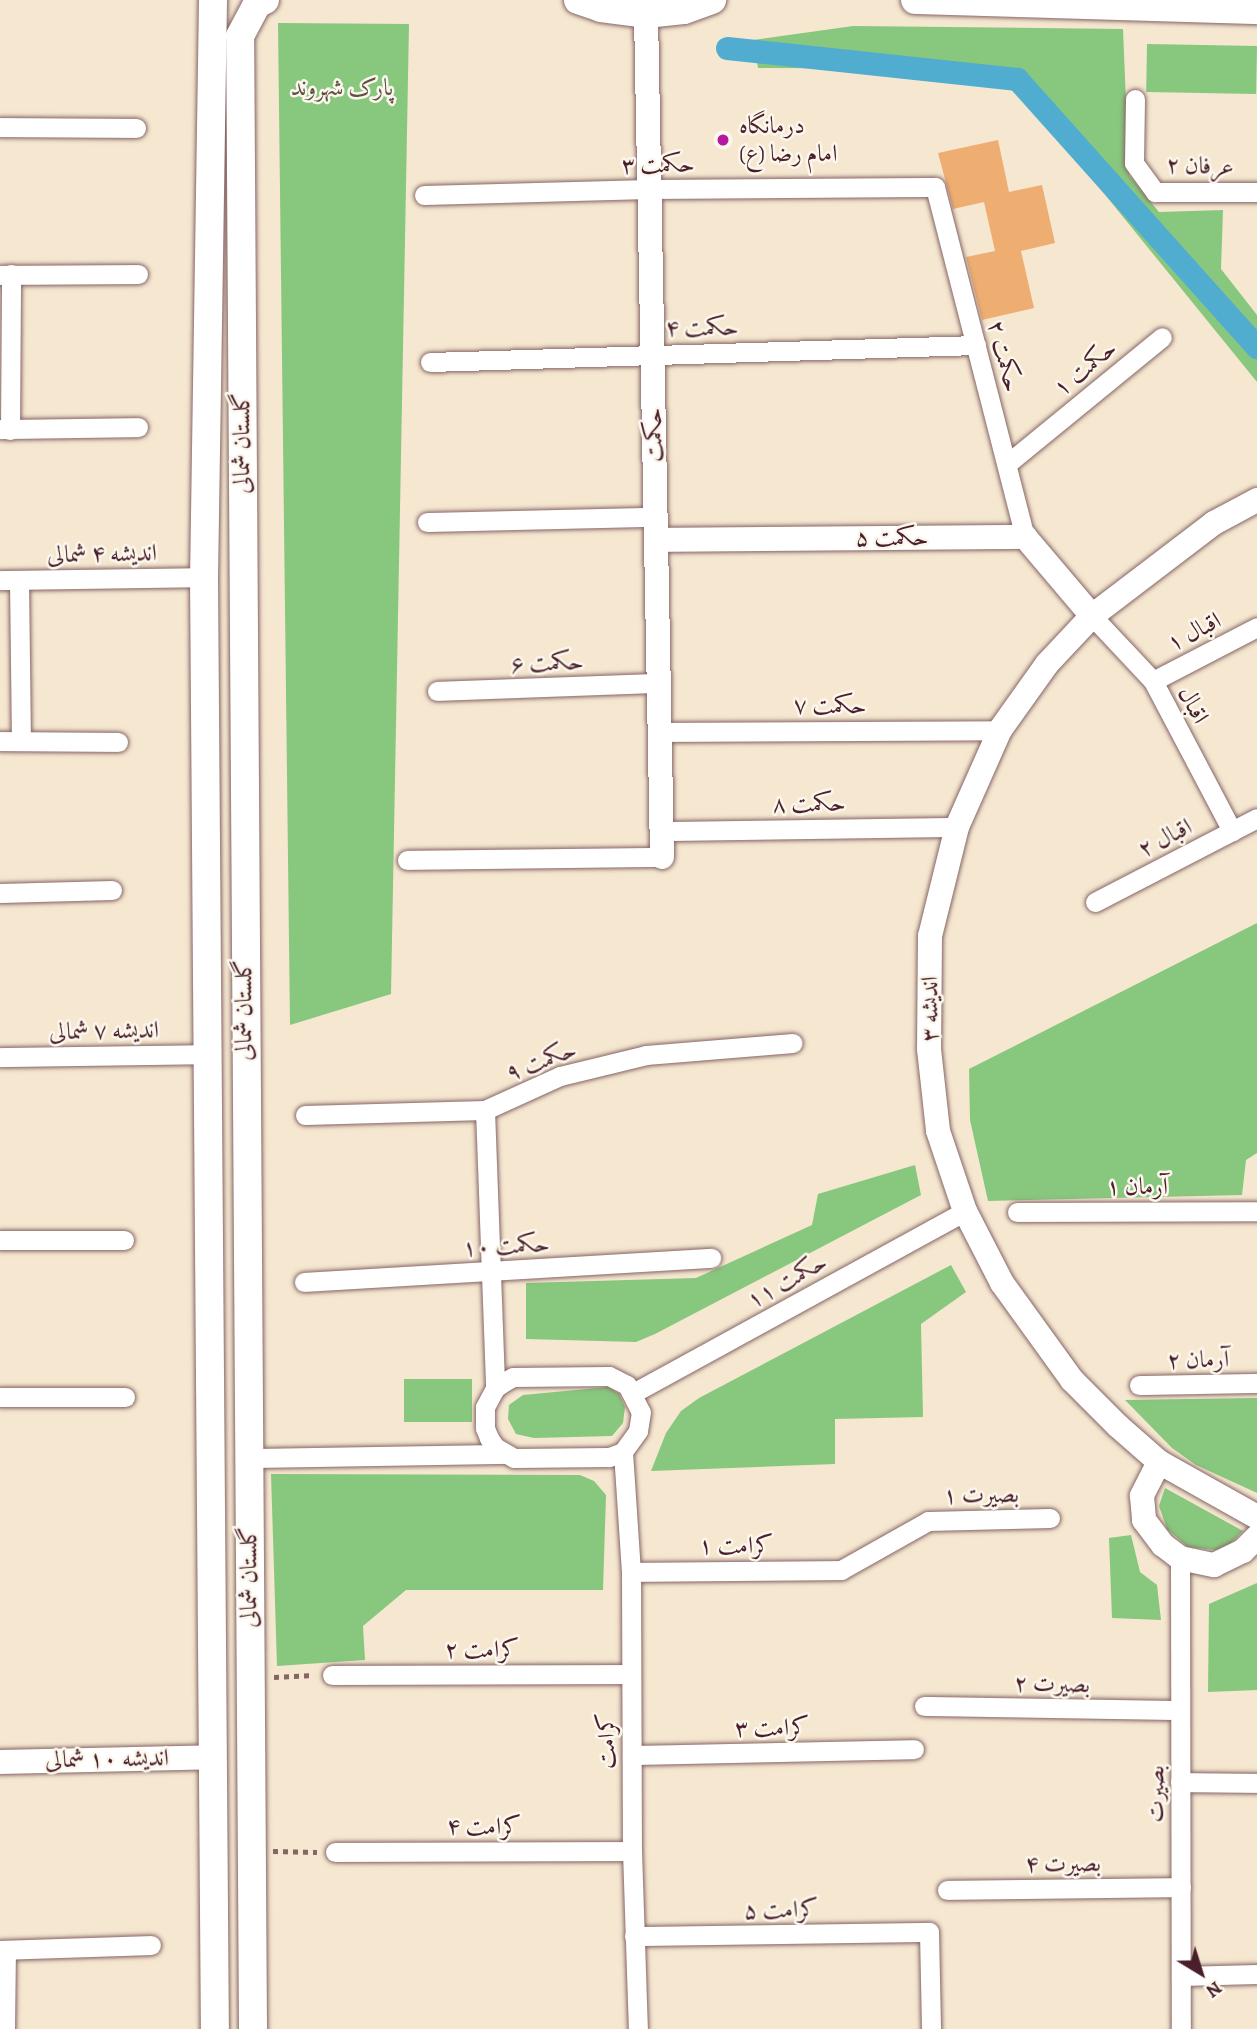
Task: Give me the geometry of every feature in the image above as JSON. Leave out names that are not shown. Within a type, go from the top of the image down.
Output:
[{"type":"main road","name":"گلستان شمالی","points":[[213,0],[204,577],[215,2029]]},
{"type":"main road","name":"گلستان شمالی","points":[[253,2029],[244,1053],[240,36],[257,4],[265,0]]},
{"type":"main road","points":[[578,0],[601,8],[646,14],[684,10],[712,0]]},
{"type":"main road","points":[[915,0],[1257,10]]},
{"type":"main road","points":[[209,1054],[244,1053]]},
{"type":"main road","points":[[213,1758],[250,1757]]},
{"type":"street","name":"حکمت","points":[[646,14],[662,857]]},
{"type":"street","name":"عرفان ۲","points":[[1135,99],[1134,163],[1155,192],[1257,192]]},
{"type":"street","points":[[0,127],[136,128]]},
{"type":"street","name":"حکمت ۳","points":[[424,195],[649,189],[935,187]]},
{"type":"street","name":"حکمت ۲","points":[[935,187],[1025,537]]},
{"type":"street","points":[[138,274],[6,275],[5,429],[138,427]]},
{"type":"street","name":"حکمت ۱","points":[[1007,464],[1161,337]]},
{"type":"street","name":"حکمت ۴","points":[[430,362],[976,345]]},
{"type":"street","name":"اندیشه ۳","points":[[1257,500],[1214,523],[1092,616],[1047,664],[1000,730],[957,827],[930,936],[929,1049],[938,1131],[965,1211],[1002,1283],[1072,1380],[1159,1462],[1257,1517]]},
{"type":"street","name":"حکمت ۵","points":[[427,522],[1025,537]]},
{"type":"street","points":[[1025,537],[1092,616]]},
{"type":"street","name":"اندیشه ۴ شمالی","points":[[10,580],[204,577]]},
{"type":"street","points":[[10,580],[21,740]]},
{"type":"street","name":"اقبال","points":[[1092,616],[1153,681],[1232,831]]},
{"type":"street","name":"اقبال ۱","points":[[1153,681],[1257,627]]},
{"type":"street","name":"حکمت ۶","points":[[437,691],[659,683]]},
{"type":"street","name":"حکمت ۷","points":[[660,732],[1000,730]]},
{"type":"street","points":[[0,741],[118,743]]},
{"type":"street","name":"اقبال ۲","points":[[1095,902],[1257,818]]},
{"type":"street","name":"حکمت ۸","points":[[662,831],[957,827]]},
{"type":"street","points":[[407,860],[662,857]]},
{"type":"street","points":[[0,893],[112,890]]},
{"type":"street","name":"حکمت ۹","points":[[305,1115],[485,1110],[560,1076],[646,1055],[793,1043]]},
{"type":"street","name":"اندیشه ۷ شمالی","points":[[0,1057],[209,1054]]},
{"type":"street","points":[[485,1110],[495,1388],[485,1407],[485,1429],[495,1447],[514,1458],[609,1457],[623,1452],[634,1440],[641,1422],[634,1393],[618,1380],[609,1377],[513,1377],[495,1388]]},
{"type":"street","name":"حکمت ۱۱","points":[[634,1393],[965,1211]]},
{"type":"street","name":"آرمان ۱","points":[[1017,1212],[1257,1211]]},
{"type":"street","points":[[0,1240],[124,1240]]},
{"type":"street","name":"حکمت ۱۰","points":[[304,1282],[710,1258]]},
{"type":"street","name":"آرمان ۲","points":[[1139,1385],[1257,1383]]},
{"type":"street","points":[[0,1397],[125,1397]]},
{"type":"street","name":"کرامت","points":[[623,1452],[631,1572],[632,1851],[638,2029]]},
{"type":"street","points":[[248,1458],[504,1454]]},
{"type":"street","points":[[1159,1462],[1142,1496],[1144,1520],[1163,1545],[1180,1558],[1214,1565],[1243,1551],[1257,1537]]},
{"type":"street","name":"بصیرت ۱","points":[[841,1570],[928,1521],[1050,1518]]},
{"type":"street","name":"بصیرت","points":[[1180,1558],[1181,2029]]},
{"type":"street","name":"کرامت ۱","points":[[631,1572],[841,1570]]},
{"type":"street","name":"کرامت ۲","points":[[332,1675],[631,1674]]},
{"type":"street","name":"بصیرت ۲","points":[[924,1706],[1180,1710]]},
{"type":"street","name":"کرامت ۳","points":[[632,1755],[914,1749]]},
{"type":"street","name":"اندیشه ۱۰ شمالی","points":[[0,1762],[213,1758]]},
{"type":"street","points":[[1180,1782],[1257,1783]]},
{"type":"street","name":"کرامت ۴","points":[[335,1852],[632,1851]]},
{"type":"street","name":"بصیرت ۴","points":[[947,1890],[1181,1887]]},
{"type":"street","name":"کرامت ۵","points":[[634,1937],[929,1932],[931,2029]]},
{"type":"street","points":[[5,2029],[3,1950],[150,1945]]},
{"type":"street","points":[[1181,1976],[1257,1974]]},
{"type":"path","points":[[250,1678],[332,1675]]},
{"type":"path","points":[[251,1851],[335,1852]]},
{"type":"green space","name":"پارک شهروند","points":[[278,23],[409,24],[391,994],[290,1025]]},
{"type":"green space","points":[[853,26],[1123,29],[1129,175],[1159,212],[1223,210],[1221,269],[1257,315],[1257,382],[1003,69],[758,68],[753,40]]},
{"type":"green space","points":[[1147,44],[1257,46],[1256,94],[1146,92]]},
{"type":"green space","points":[[1257,923],[1257,1153],[1246,1160],[1242,1195],[988,1201],[970,1120],[969,1069]]},
{"type":"green space","points":[[915,1165],[921,1195],[655,1334],[636,1342],[526,1339],[526,1283],[696,1278],[812,1225],[818,1194]]},
{"type":"green space","points":[[951,1265],[966,1292],[921,1324],[923,1417],[835,1419],[835,1464],[651,1471],[666,1433],[681,1411],[699,1398]]},
{"type":"green space","points":[[404,1379],[472,1379],[472,1422],[404,1422]]},
{"type":"green space","points":[[608,1387],[619,1394],[625,1407],[623,1423],[612,1436],[534,1438],[516,1434],[508,1419],[509,1405],[523,1395]]},
{"type":"green space","points":[[1257,1398],[1257,1493],[1196,1465],[1172,1448],[1125,1400]]},
{"type":"green space","points":[[271,1474],[580,1475],[594,1481],[606,1495],[603,1590],[406,1590],[363,1626],[365,1660],[277,1666]]},
{"type":"green space","points":[[1165,1488],[1243,1531],[1231,1543],[1216,1550],[1188,1547],[1167,1529],[1159,1506]]},
{"type":"green space","points":[[1131,1535],[1140,1572],[1157,1585],[1161,1620],[1112,1618],[1109,1538]]},
{"type":"green space","points":[[1257,1583],[1257,1690],[1208,1692],[1209,1604]]},
{"type":"building","points":[[998,140],[1009,192],[1042,185],[1055,243],[1021,251],[1034,308],[982,320],[966,257],[995,251],[984,202],[953,209],[938,153]]},
{"type":"waterway","points":[[727,48],[1017,79],[1257,347]]},
{"type":"place","name":"درمانگاه امام رضا (ع)","points":[[723,140]]}]
